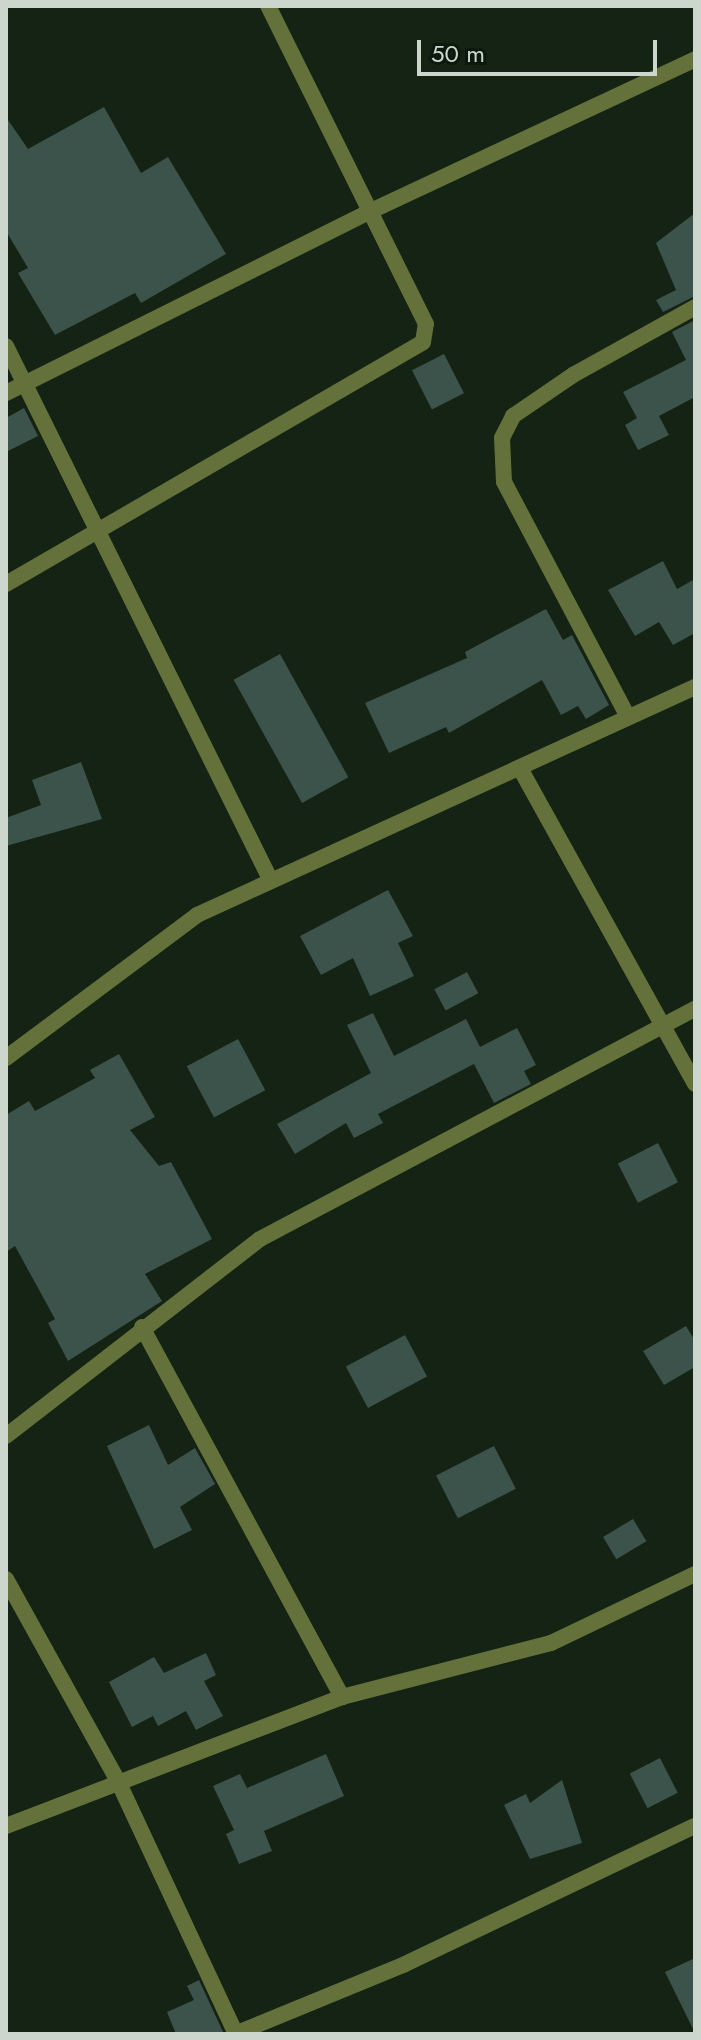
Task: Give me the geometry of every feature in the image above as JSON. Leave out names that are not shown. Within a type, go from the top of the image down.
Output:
[{"type":"street","points":[[6,584],[423,342],[426,324],[268,6]]},
{"type":"street","points":[[6,393],[371,211],[695,59]]},
{"type":"street","points":[[628,717],[504,482],[502,438],[513,416],[573,375],[695,307]]},
{"type":"street","points":[[6,346],[28,383],[269,877]]},
{"type":"street","points":[[6,1058],[164,935],[269,877],[521,770],[695,687]]},
{"type":"street","points":[[521,770],[695,1084]]},
{"type":"street","points":[[6,1436],[229,1260],[307,1212],[664,1029],[695,1009]]},
{"type":"street","points":[[142,1327],[342,1697]]},
{"type":"street","points":[[6,1826],[117,1779],[342,1697],[551,1643],[695,1574]]},
{"type":"street","points":[[6,1579],[117,1779],[236,2034],[403,1965],[695,1826]]},
{"type":"building","points":[[104,107],[141,173],[168,157],[226,254],[141,303],[135,293],[55,335],[18,273],[28,268],[6,231],[6,117],[28,149]]},
{"type":"building","points":[[695,213],[695,296],[663,312],[656,300],[676,290],[656,243]]},
{"type":"building","points":[[695,320],[695,397],[659,416],[669,435],[638,450],[625,425],[637,418],[623,392],[686,360],[672,332]]},
{"type":"building","points":[[444,354],[464,393],[432,410],[412,370]]},
{"type":"building","points":[[24,408],[38,436],[6,452],[6,418]]},
{"type":"building","points":[[663,561],[677,589],[695,579],[695,633],[673,645],[659,622],[635,636],[608,590]]},
{"type":"building","points":[[546,609],[563,640],[572,635],[609,705],[586,719],[578,706],[561,715],[542,680],[449,733],[446,727],[389,753],[365,703],[467,658],[465,652]]},
{"type":"building","points":[[280,654],[348,777],[302,803],[234,680]]},
{"type":"building","points":[[81,762],[102,819],[6,846],[6,818],[41,805],[32,780]]},
{"type":"building","points":[[388,890],[413,936],[398,943],[414,976],[370,996],[353,958],[321,975],[300,936]]},
{"type":"building","points":[[467,972],[478,993],[446,1011],[434,989]]},
{"type":"building","points":[[373,1013],[394,1056],[466,1019],[480,1047],[517,1028],[536,1065],[524,1071],[531,1084],[494,1103],[474,1064],[378,1114],[383,1123],[354,1138],[346,1123],[295,1154],[277,1124],[371,1073],[347,1025]]},
{"type":"building","points":[[238,1039],[265,1090],[214,1117],[187,1066]]},
{"type":"building","points":[[119,1054],[155,1117],[130,1130],[159,1166],[171,1162],[212,1239],[145,1274],[162,1301],[68,1361],[48,1323],[55,1319],[15,1246],[6,1252],[6,1115],[29,1101],[35,1111],[95,1078],[90,1070]]},
{"type":"building","points":[[658,1143],[678,1182],[638,1203],[618,1163]]},
{"type":"building","points":[[686,1326],[695,1341],[695,1367],[664,1385],[643,1351]]},
{"type":"building","points":[[405,1335],[427,1376],[368,1408],[346,1366]]},
{"type":"building","points":[[149,1425],[168,1465],[195,1448],[215,1484],[180,1507],[192,1530],[154,1549],[107,1446]]},
{"type":"building","points":[[494,1446],[516,1489],[458,1518],[436,1476]]},
{"type":"building","points":[[633,1519],[646,1541],[616,1559],[603,1537]]},
{"type":"building","points":[[206,1653],[216,1675],[204,1681],[223,1716],[196,1730],[186,1711],[158,1726],[153,1716],[132,1727],[109,1682],[154,1657],[164,1673]]},
{"type":"building","points":[[326,1754],[344,1796],[264,1831],[272,1851],[239,1864],[226,1834],[234,1830],[213,1786],[240,1774],[247,1788]]},
{"type":"building","points":[[660,1758],[678,1793],[647,1808],[630,1773]]},
{"type":"building","points":[[562,1780],[582,1843],[530,1859],[504,1805],[526,1794],[530,1803]]},
{"type":"building","points":[[695,1958],[695,2033],[665,1972]]},
{"type":"building","points":[[199,1980],[224,2034],[176,2034],[167,2012],[194,2000],[187,1986]]}]
